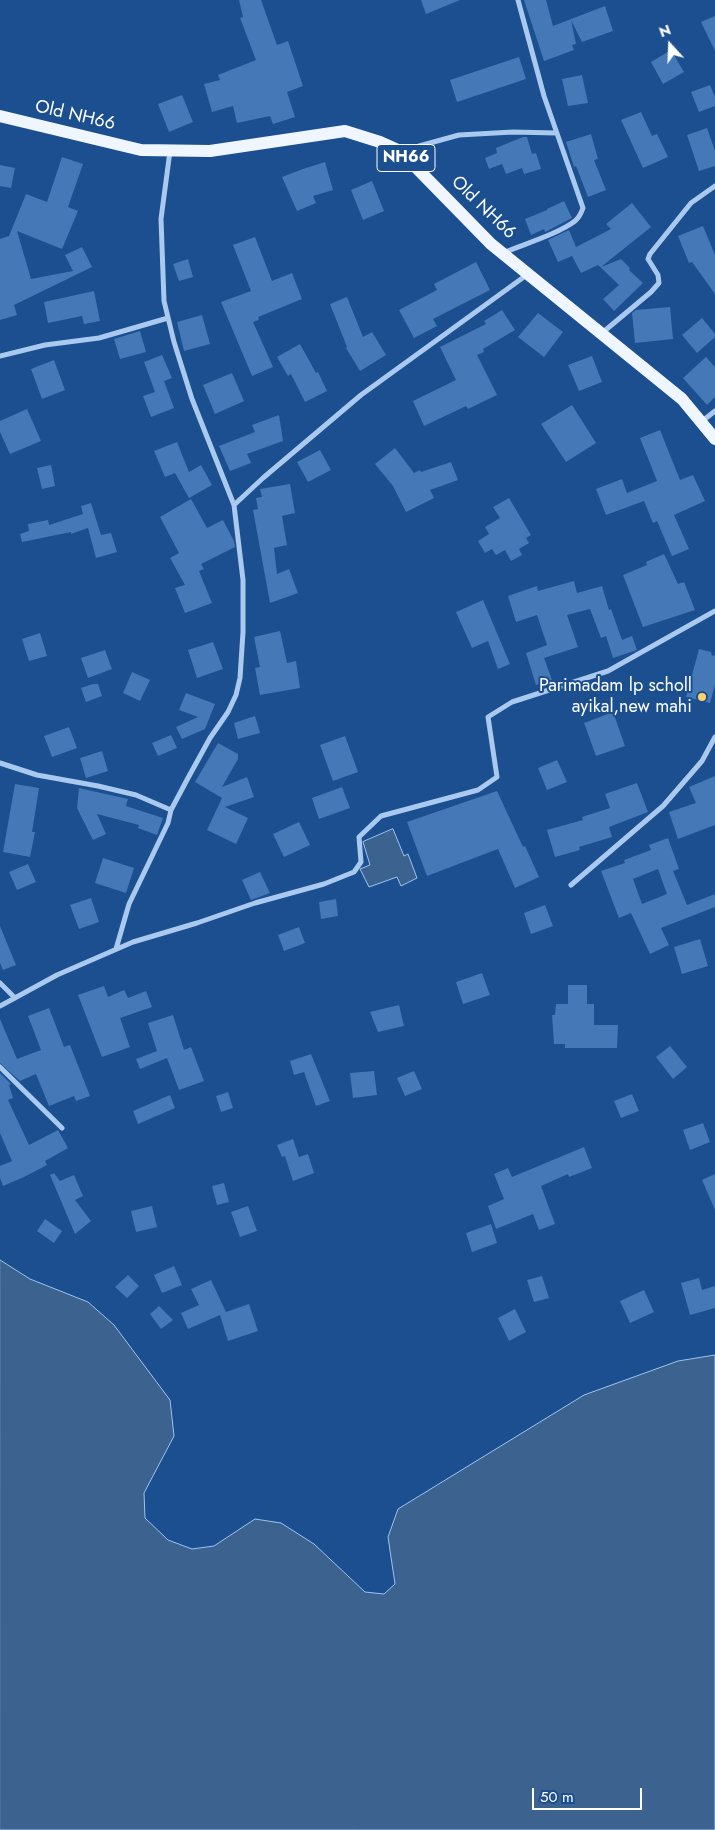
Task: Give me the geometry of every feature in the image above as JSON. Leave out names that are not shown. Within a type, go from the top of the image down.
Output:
[{"type":"main road","name":"Old NH66","points":[[0,116],[141,150],[210,151],[345,131],[380,142],[400,151],[492,244],[682,400],[715,438]]},
{"type":"street","points":[[503,253],[562,229],[580,216],[583,208],[544,96],[518,0]]},
{"type":"street","points":[[400,151],[459,135],[513,132],[556,133]]},
{"type":"street","points":[[116,949],[129,904],[168,823],[172,810],[206,746],[228,712],[236,695],[240,678],[243,632],[243,580],[234,505],[192,399],[164,301],[161,219],[170,150]]},
{"type":"street","points":[[602,334],[659,283],[658,275],[648,259],[650,254],[691,203],[715,186]]},
{"type":"street","points":[[234,505],[361,395],[528,274]]},
{"type":"street","points":[[0,356],[45,345],[99,338],[168,318]]},
{"type":"street","points":[[701,422],[715,411]]},
{"type":"street","points":[[0,1006],[57,975],[133,942],[324,884],[354,872],[361,862],[359,837],[381,816],[478,790],[497,777],[488,717],[512,702],[608,671],[715,611]]},
{"type":"street","points":[[571,885],[663,806],[702,761],[715,737]]},
{"type":"street","points":[[0,763],[37,775],[136,795],[172,810]]},
{"type":"street","points":[[0,983],[15,998]]},
{"type":"street","points":[[0,1067],[62,1128]]},
{"type":"water","points":[[393,829],[404,856],[408,854],[417,878],[401,886],[397,877],[369,887],[360,869],[370,865],[363,842]]},
{"type":"water","points":[[0,1260],[30,1279],[88,1302],[114,1325],[170,1400],[174,1436],[144,1493],[145,1518],[168,1540],[192,1549],[214,1546],[255,1519],[281,1523],[314,1544],[365,1592],[384,1594],[395,1584],[388,1537],[398,1509],[584,1395],[678,1361],[715,1355],[715,1830],[0,1830]]},
{"type":"building","points":[[239,0],[261,0],[277,45],[288,41],[303,86],[287,92],[295,117],[273,124],[270,116],[237,123],[233,106],[212,112],[204,84],[220,80],[218,75],[256,60],[240,18],[243,17]]},
{"type":"building","points":[[421,0],[460,0],[426,14]]},
{"type":"building","points":[[524,0],[546,0],[553,26],[605,6],[613,31],[582,42],[571,20],[576,44],[572,45],[574,50],[544,61]]},
{"type":"building","points":[[715,16],[715,51],[701,22]]},
{"type":"building","points":[[671,50],[684,72],[663,84],[651,62]]},
{"type":"building","points":[[519,57],[526,79],[457,102],[450,80]]},
{"type":"building","points":[[582,75],[588,103],[568,106],[562,79]]},
{"type":"building","points":[[710,85],[715,97],[715,106],[699,112],[691,92]]},
{"type":"building","points":[[182,95],[193,122],[169,132],[158,104]]},
{"type":"building","points":[[641,112],[652,136],[657,134],[668,157],[643,168],[621,120]]},
{"type":"building","points":[[707,128],[715,151],[715,166],[699,171],[687,135]]},
{"type":"building","points":[[591,134],[598,159],[594,160],[606,190],[588,197],[576,166],[574,167],[566,142]]},
{"type":"building","points":[[527,137],[532,154],[536,153],[541,169],[524,174],[522,168],[506,174],[502,164],[489,169],[485,158],[497,153],[496,148]]},
{"type":"building","points":[[62,157],[83,164],[68,207],[78,211],[62,249],[17,231],[31,279],[73,271],[65,255],[82,247],[92,267],[14,305],[17,315],[0,320],[0,239],[9,236],[26,194],[47,202]]},
{"type":"building","points":[[325,162],[333,190],[313,196],[316,203],[297,211],[282,177]]},
{"type":"building","points":[[0,165],[15,168],[11,188],[0,186]]},
{"type":"building","points":[[372,181],[384,211],[363,220],[351,190]]},
{"type":"building","points":[[564,201],[572,218],[545,232],[544,229],[531,235],[525,219]]},
{"type":"building","points":[[632,203],[651,227],[601,267],[621,259],[630,268],[629,270],[643,283],[614,311],[603,299],[619,285],[598,265],[581,273],[572,256],[558,262],[548,240],[569,230],[576,247],[611,229],[606,224]]},
{"type":"building","points":[[703,226],[715,255],[715,294],[692,262],[689,263],[678,236]]},
{"type":"building","points":[[255,237],[272,281],[292,273],[302,299],[258,317],[259,320],[253,322],[273,367],[252,376],[221,302],[251,291],[233,245]]},
{"type":"building","points":[[188,259],[193,277],[179,281],[173,264]]},
{"type":"building","points":[[476,262],[490,290],[433,319],[437,326],[414,338],[399,310],[437,290],[434,284]]},
{"type":"building","points":[[94,291],[100,321],[84,324],[82,316],[48,323],[44,302]]},
{"type":"building","points":[[347,297],[363,337],[372,332],[386,355],[360,371],[346,348],[330,304]]},
{"type":"building","points":[[670,307],[673,339],[635,343],[632,313],[636,310]]},
{"type":"building","points":[[502,310],[515,330],[483,349],[484,352],[477,355],[497,395],[468,409],[466,406],[424,426],[413,401],[456,380],[440,347],[486,324],[484,321]]},
{"type":"building","points":[[538,313],[563,332],[544,357],[518,337]]},
{"type":"building","points":[[202,315],[210,344],[184,351],[177,322]]},
{"type":"building","points":[[702,318],[715,334],[715,337],[697,353],[682,335]]},
{"type":"building","points":[[140,331],[146,352],[120,359],[114,339]]},
{"type":"building","points":[[300,344],[316,373],[318,372],[327,391],[305,402],[291,374],[288,376],[277,357]]},
{"type":"building","points":[[162,355],[172,378],[164,381],[174,408],[151,417],[143,396],[155,392],[144,362]]},
{"type":"building","points":[[592,356],[602,382],[579,391],[568,365]]},
{"type":"building","points":[[706,357],[715,367],[715,397],[707,405],[683,378]]},
{"type":"building","points":[[54,360],[65,390],[42,399],[31,369]]},
{"type":"building","points":[[232,373],[244,401],[215,414],[203,385]]},
{"type":"building","points":[[572,405],[596,443],[566,462],[541,424]]},
{"type":"building","points":[[27,409],[41,441],[10,454],[0,432],[0,421]]},
{"type":"building","points":[[279,415],[283,441],[247,454],[251,463],[230,471],[219,446],[255,432],[252,425]]},
{"type":"building","points":[[660,430],[680,480],[693,475],[705,501],[674,515],[689,549],[672,556],[657,521],[653,523],[644,501],[606,515],[596,489],[622,479],[627,493],[657,481],[640,438]]},
{"type":"building","points":[[177,442],[189,472],[201,465],[212,485],[189,498],[175,473],[165,477],[154,451]]},
{"type":"building","points":[[395,448],[414,473],[451,462],[458,480],[430,490],[434,498],[406,512],[393,486],[375,464]]},
{"type":"building","points":[[320,450],[331,470],[308,482],[297,462]]},
{"type":"building","points":[[51,465],[55,486],[42,489],[37,468]]},
{"type":"building","points":[[290,484],[295,513],[282,516],[287,545],[274,548],[277,574],[289,569],[298,593],[270,603],[253,510],[258,509],[256,498],[262,497],[260,489]]},
{"type":"building","points":[[509,498],[531,535],[526,538],[529,543],[519,549],[522,555],[511,561],[505,550],[496,555],[492,549],[485,553],[478,541],[489,534],[485,527],[500,518],[493,507]]},
{"type":"building","points":[[191,499],[207,528],[223,520],[234,541],[235,547],[201,564],[204,569],[199,571],[212,603],[185,613],[175,588],[185,585],[170,558],[179,553],[160,517]]},
{"type":"building","points":[[91,503],[101,535],[111,533],[117,552],[96,558],[88,528],[71,534],[71,532],[22,542],[20,534],[29,531],[28,524],[48,520],[49,525],[83,514],[81,506]]},
{"type":"building","points":[[664,554],[678,584],[684,582],[695,610],[643,627],[623,575],[647,565],[646,562]]},
{"type":"building","points":[[574,581],[577,593],[602,586],[609,610],[611,609],[622,640],[632,636],[637,650],[613,658],[606,636],[601,638],[590,609],[567,615],[578,647],[544,658],[552,680],[536,685],[526,653],[547,645],[537,615],[516,622],[508,596],[537,586],[538,591]]},
{"type":"building","points":[[483,600],[510,664],[498,669],[488,641],[472,648],[456,612]]},
{"type":"building","points":[[280,631],[287,663],[296,661],[300,688],[260,695],[255,668],[260,667],[254,637]]},
{"type":"building","points":[[40,633],[47,656],[29,661],[22,639]]},
{"type":"building","points":[[213,642],[223,669],[197,678],[188,650]]},
{"type":"building","points":[[699,649],[711,652],[712,656],[715,655],[715,685],[710,703],[686,697]]},
{"type":"building","points":[[105,650],[112,669],[88,678],[81,658]]},
{"type":"building","points":[[132,672],[150,680],[140,701],[123,693]]},
{"type":"building","points":[[98,684],[102,696],[86,702],[81,688]]},
{"type":"building","points":[[186,693],[215,704],[205,729],[182,739],[176,727],[198,717],[179,710]]},
{"type":"building","points":[[613,712],[625,746],[596,756],[584,723]]},
{"type":"building","points":[[255,716],[260,733],[238,739],[234,723]]},
{"type":"building","points":[[69,727],[77,748],[52,757],[44,736]]},
{"type":"building","points":[[171,735],[177,748],[158,756],[152,743]]},
{"type":"building","points":[[345,736],[358,772],[333,781],[320,745]]},
{"type":"building","points":[[218,743],[238,754],[238,759],[222,787],[247,777],[254,797],[225,807],[248,818],[236,844],[207,830],[222,798],[195,782]]},
{"type":"building","points":[[102,751],[108,771],[86,778],[80,758]]},
{"type":"building","points":[[557,760],[567,782],[547,790],[538,768]]},
{"type":"building","points":[[715,776],[715,825],[678,839],[669,812],[696,803],[689,787]]},
{"type":"building","points":[[637,783],[648,812],[609,827],[612,837],[579,847],[580,850],[555,857],[547,830],[583,820],[582,817],[610,808],[605,794]]},
{"type":"building","points":[[15,784],[39,788],[32,832],[35,832],[30,857],[3,852]]},
{"type":"building","points":[[342,787],[350,808],[319,819],[312,798]]},
{"type":"building","points":[[79,788],[128,799],[126,806],[163,818],[157,835],[138,828],[139,825],[97,814],[106,834],[93,840],[77,808]]},
{"type":"building","points":[[497,791],[539,877],[515,888],[498,849],[427,876],[407,822]]},
{"type":"building","points":[[299,822],[310,845],[284,857],[273,834]]},
{"type":"building","points":[[668,838],[679,869],[673,871],[687,905],[715,894],[715,907],[661,928],[669,945],[650,954],[631,913],[619,918],[601,871],[625,863],[624,860],[651,850],[649,845]],"holes":[[[658,869],[667,894],[642,904],[633,879]]]},
{"type":"building","points":[[103,858],[134,868],[126,893],[95,883]]},
{"type":"building","points":[[28,864],[36,882],[17,890],[9,872]]},
{"type":"building","points":[[260,872],[270,893],[251,900],[242,880]]},
{"type":"building","points":[[91,898],[99,922],[79,929],[70,905]]},
{"type":"building","points":[[336,899],[338,916],[321,919],[319,902]]},
{"type":"building","points":[[545,905],[553,926],[531,934],[524,913]]},
{"type":"building","points":[[0,926],[16,965],[3,970],[0,963]]},
{"type":"building","points":[[299,927],[305,943],[284,951],[278,935]]},
{"type":"building","points":[[700,939],[708,966],[682,974],[674,947]]},
{"type":"building","points":[[482,973],[490,995],[463,1004],[456,982]]},
{"type":"building","points":[[568,985],[587,985],[587,1004],[594,1004],[594,1025],[618,1025],[617,1048],[565,1048],[565,1044],[554,1044],[552,1015],[555,1015],[556,1004],[568,1004]]},
{"type":"building","points":[[104,986],[108,997],[124,990],[128,998],[146,991],[152,1007],[120,1018],[130,1047],[102,1057],[78,995]]},
{"type":"building","points":[[399,1005],[404,1026],[378,1032],[370,1012]]},
{"type":"building","points":[[49,1008],[64,1047],[70,1045],[90,1096],[76,1101],[74,1096],[49,1106],[36,1074],[20,1081],[0,1063],[0,1019],[17,1059],[41,1050],[28,1016]]},
{"type":"building","points":[[173,1015],[184,1050],[191,1047],[204,1081],[179,1090],[167,1058],[140,1069],[136,1059],[157,1051],[148,1023]]},
{"type":"building","points":[[670,1046],[687,1067],[673,1079],[656,1057]]},
{"type":"building","points":[[311,1054],[330,1101],[316,1106],[304,1072],[294,1075],[290,1061]]},
{"type":"building","points":[[374,1071],[377,1095],[353,1098],[350,1073]]},
{"type":"building","points":[[414,1071],[422,1089],[405,1096],[397,1078]]},
{"type":"building","points":[[0,1073],[11,1084],[9,1085],[13,1098],[8,1100],[29,1145],[58,1130],[68,1148],[45,1161],[47,1165],[3,1186],[0,1178],[0,1166],[12,1161],[0,1133]]},
{"type":"building","points":[[228,1092],[233,1108],[221,1112],[216,1096]]},
{"type":"building","points":[[632,1094],[639,1111],[621,1118],[614,1101]]},
{"type":"building","points":[[170,1095],[175,1108],[138,1124],[133,1111]]},
{"type":"building","points":[[703,1123],[710,1142],[690,1150],[683,1130]]},
{"type":"building","points":[[293,1139],[299,1157],[308,1154],[314,1173],[293,1181],[285,1156],[282,1157],[277,1145]]},
{"type":"building","points":[[584,1147],[592,1168],[569,1177],[568,1174],[541,1186],[555,1224],[539,1230],[533,1214],[496,1229],[488,1206],[504,1199],[494,1174],[508,1168],[512,1177]]},
{"type":"building","points":[[54,1173],[60,1181],[74,1175],[83,1196],[75,1200],[91,1221],[75,1234],[50,1175]]},
{"type":"building","points":[[715,1174],[715,1210],[702,1180]]},
{"type":"building","points":[[224,1183],[229,1202],[217,1205],[212,1186]]},
{"type":"building","points":[[152,1206],[157,1227],[136,1232],[131,1211]]},
{"type":"building","points":[[248,1206],[257,1231],[240,1237],[231,1212]]},
{"type":"building","points":[[45,1219],[62,1231],[54,1243],[37,1231]]},
{"type":"building","points":[[491,1224],[497,1243],[472,1252],[466,1233]]},
{"type":"building","points":[[174,1266],[182,1285],[162,1293],[154,1275]]},
{"type":"building","points":[[128,1275],[139,1286],[127,1298],[115,1287]]},
{"type":"building","points":[[542,1276],[549,1298],[534,1302],[527,1280]]},
{"type":"building","points":[[699,1278],[702,1290],[715,1286],[715,1308],[690,1315],[681,1283]]},
{"type":"building","points":[[211,1280],[226,1312],[249,1304],[258,1331],[228,1341],[220,1315],[188,1329],[181,1313],[199,1305],[191,1289]]},
{"type":"building","points":[[644,1290],[654,1312],[630,1323],[620,1301]]},
{"type":"building","points":[[159,1306],[173,1320],[161,1329],[150,1314]]},
{"type":"building","points":[[515,1309],[526,1332],[509,1341],[498,1318]]},
{"type":"place","name":"Parimadam lp scholl ayikal,new mahi","points":[[702,697]]}]
